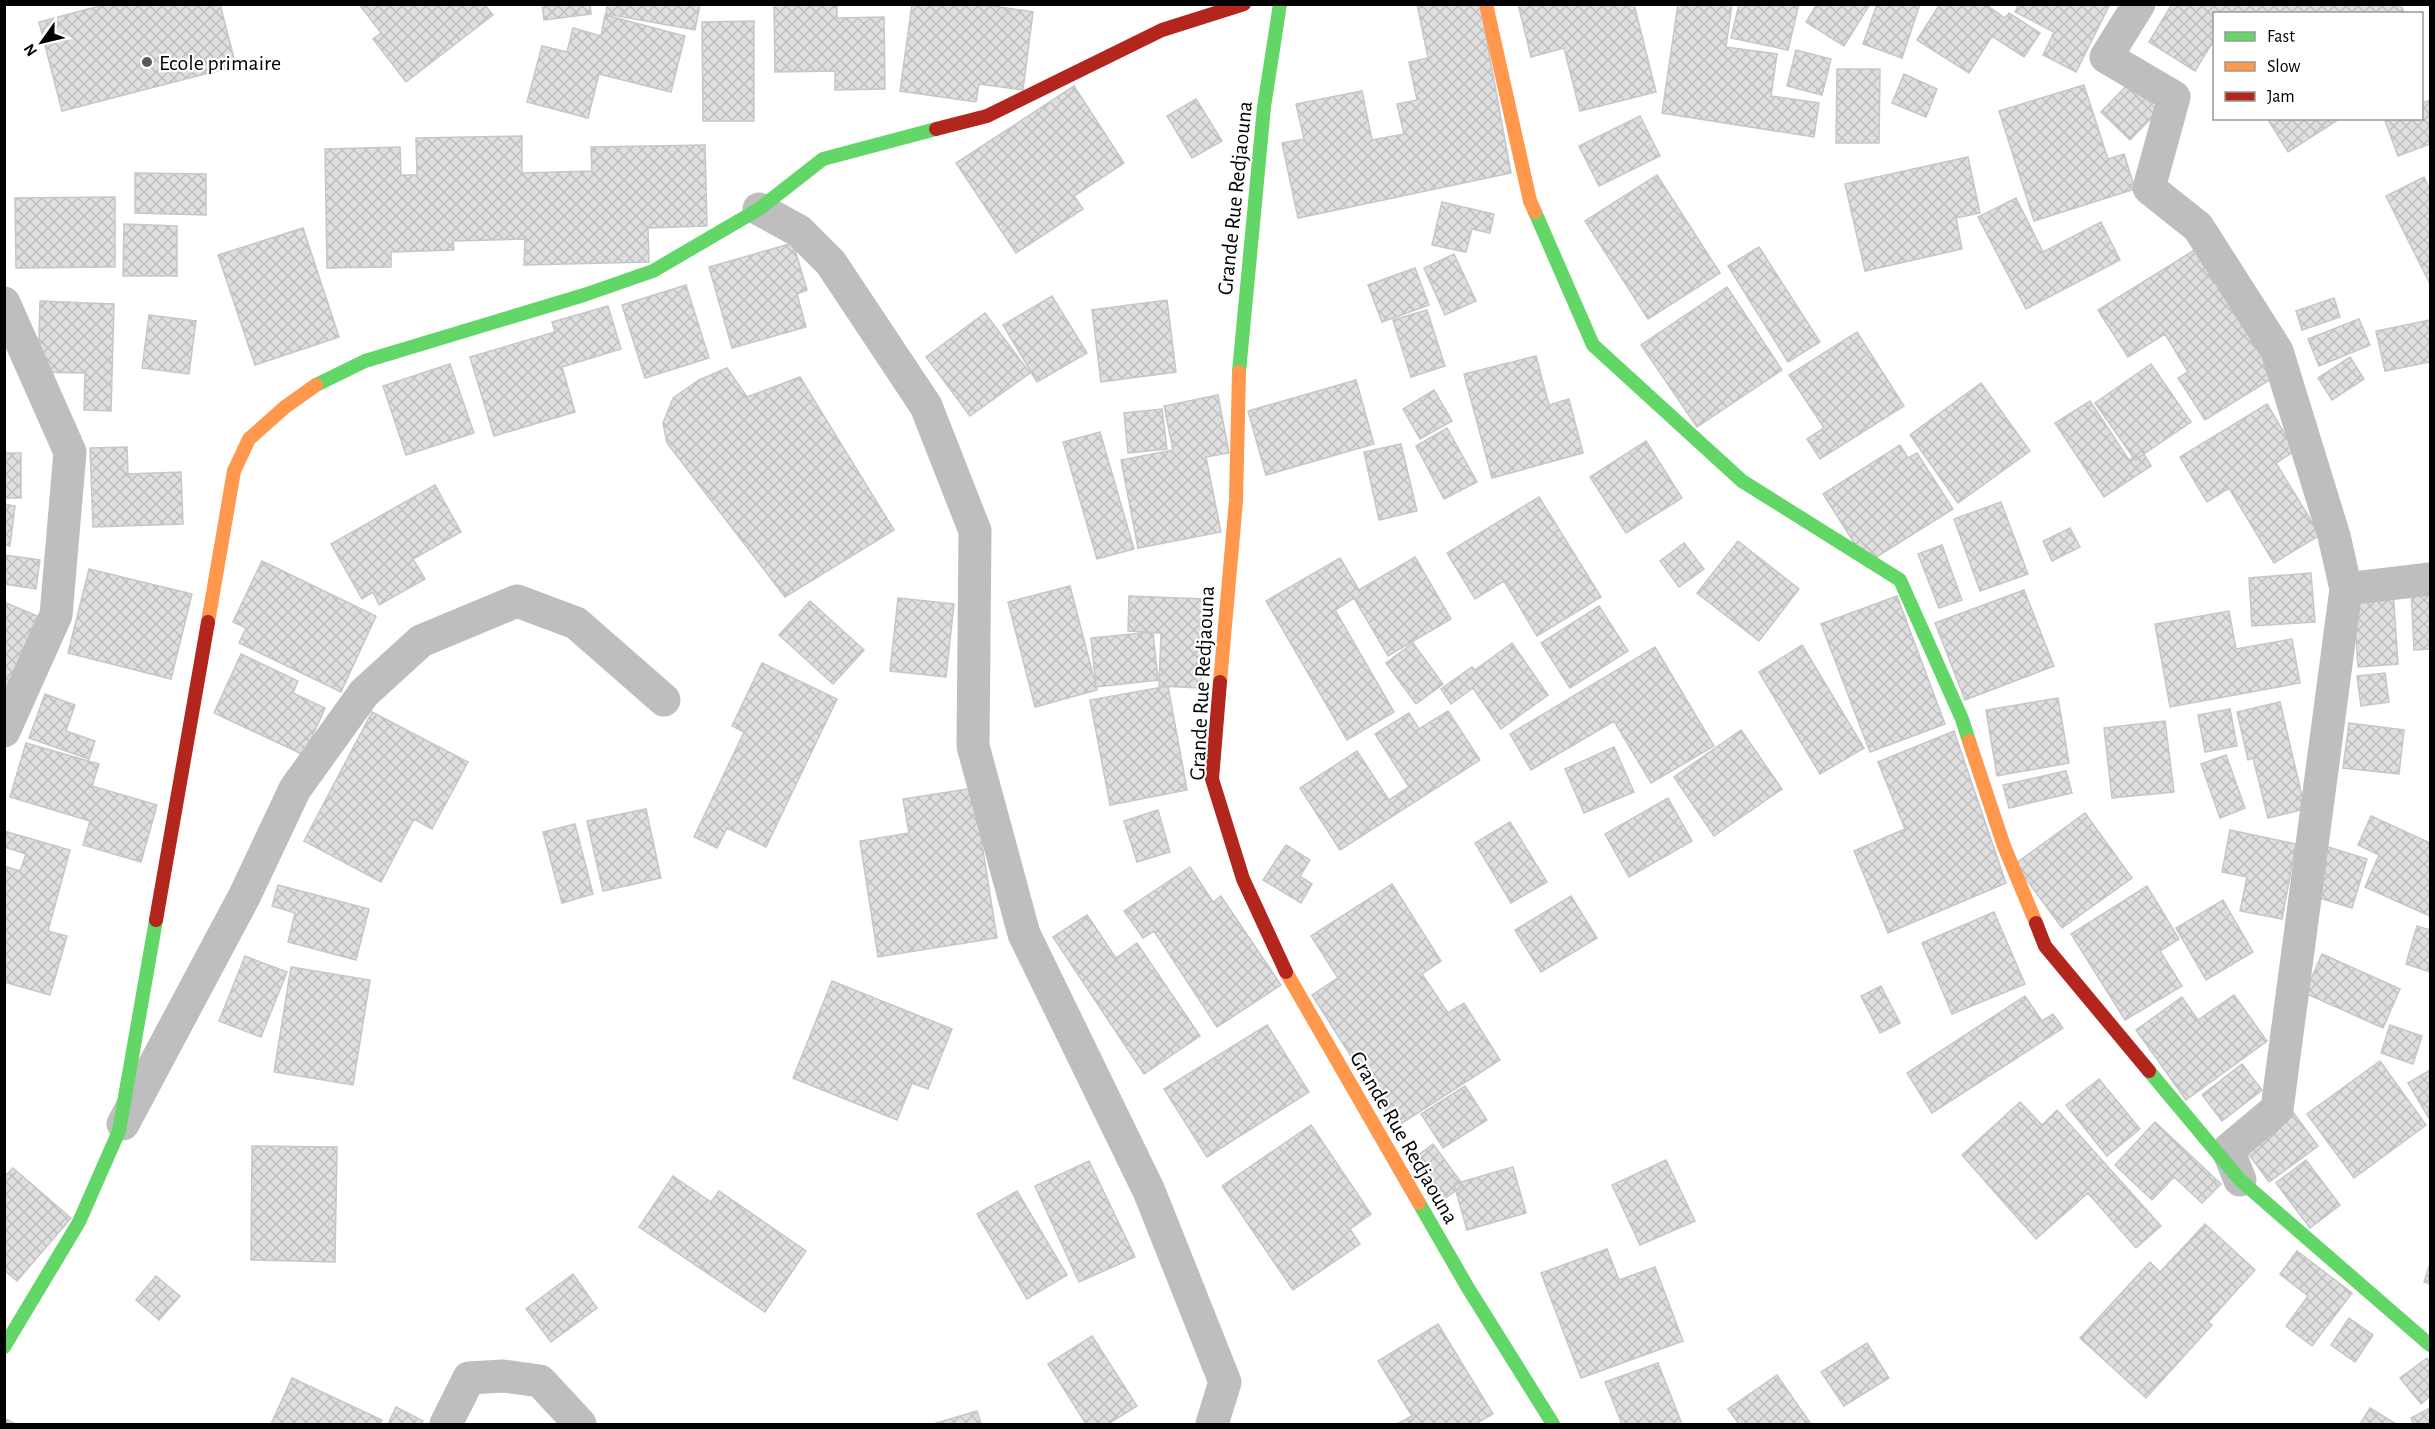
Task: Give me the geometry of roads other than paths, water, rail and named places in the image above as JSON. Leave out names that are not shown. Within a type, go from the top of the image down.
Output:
[{"type":"street","points":[[119,1131],[234,471],[249,439],[285,407],[323,380],[365,361],[584,295],[653,271],[759,209],[823,159],[987,116],[1162,30],[1244,4]]},
{"type":"street","name":"Grande Rue Redjaouna","points":[[1280,4],[1264,107],[1239,358],[1236,501],[1212,779],[1243,879],[1279,960],[1468,1287],[1553,1425]]},
{"type":"street","points":[[1486,4],[1530,201],[1593,345],[1742,481],[1900,580],[1962,719],[2004,846],[2045,946],[2240,1180],[2430,1345]]},
{"type":"street","points":[[2139,4],[2106,57],[2174,97],[2149,188],[2198,227],[2277,351],[2334,536],[2346,589],[2277,1109],[2228,1150],[2240,1180]]},
{"type":"street","points":[[759,209],[799,231],[831,263],[926,406],[975,531],[973,746],[1024,934],[1149,1191],[1225,1382],[1212,1425]]},
{"type":"street","points":[[4,303],[70,452],[56,615],[4,731]]},
{"type":"street","points":[[2346,589],[2430,579]]},
{"type":"street","points":[[4,1347],[79,1222],[119,1131],[245,895],[295,789],[364,693],[421,640],[517,601],[576,623],[664,700]]},
{"type":"street","points":[[446,1425],[469,1378],[503,1376],[540,1381],[580,1425]]},
{"type":"place","name":"Ecole primaire","points":[[147,62]]}]
